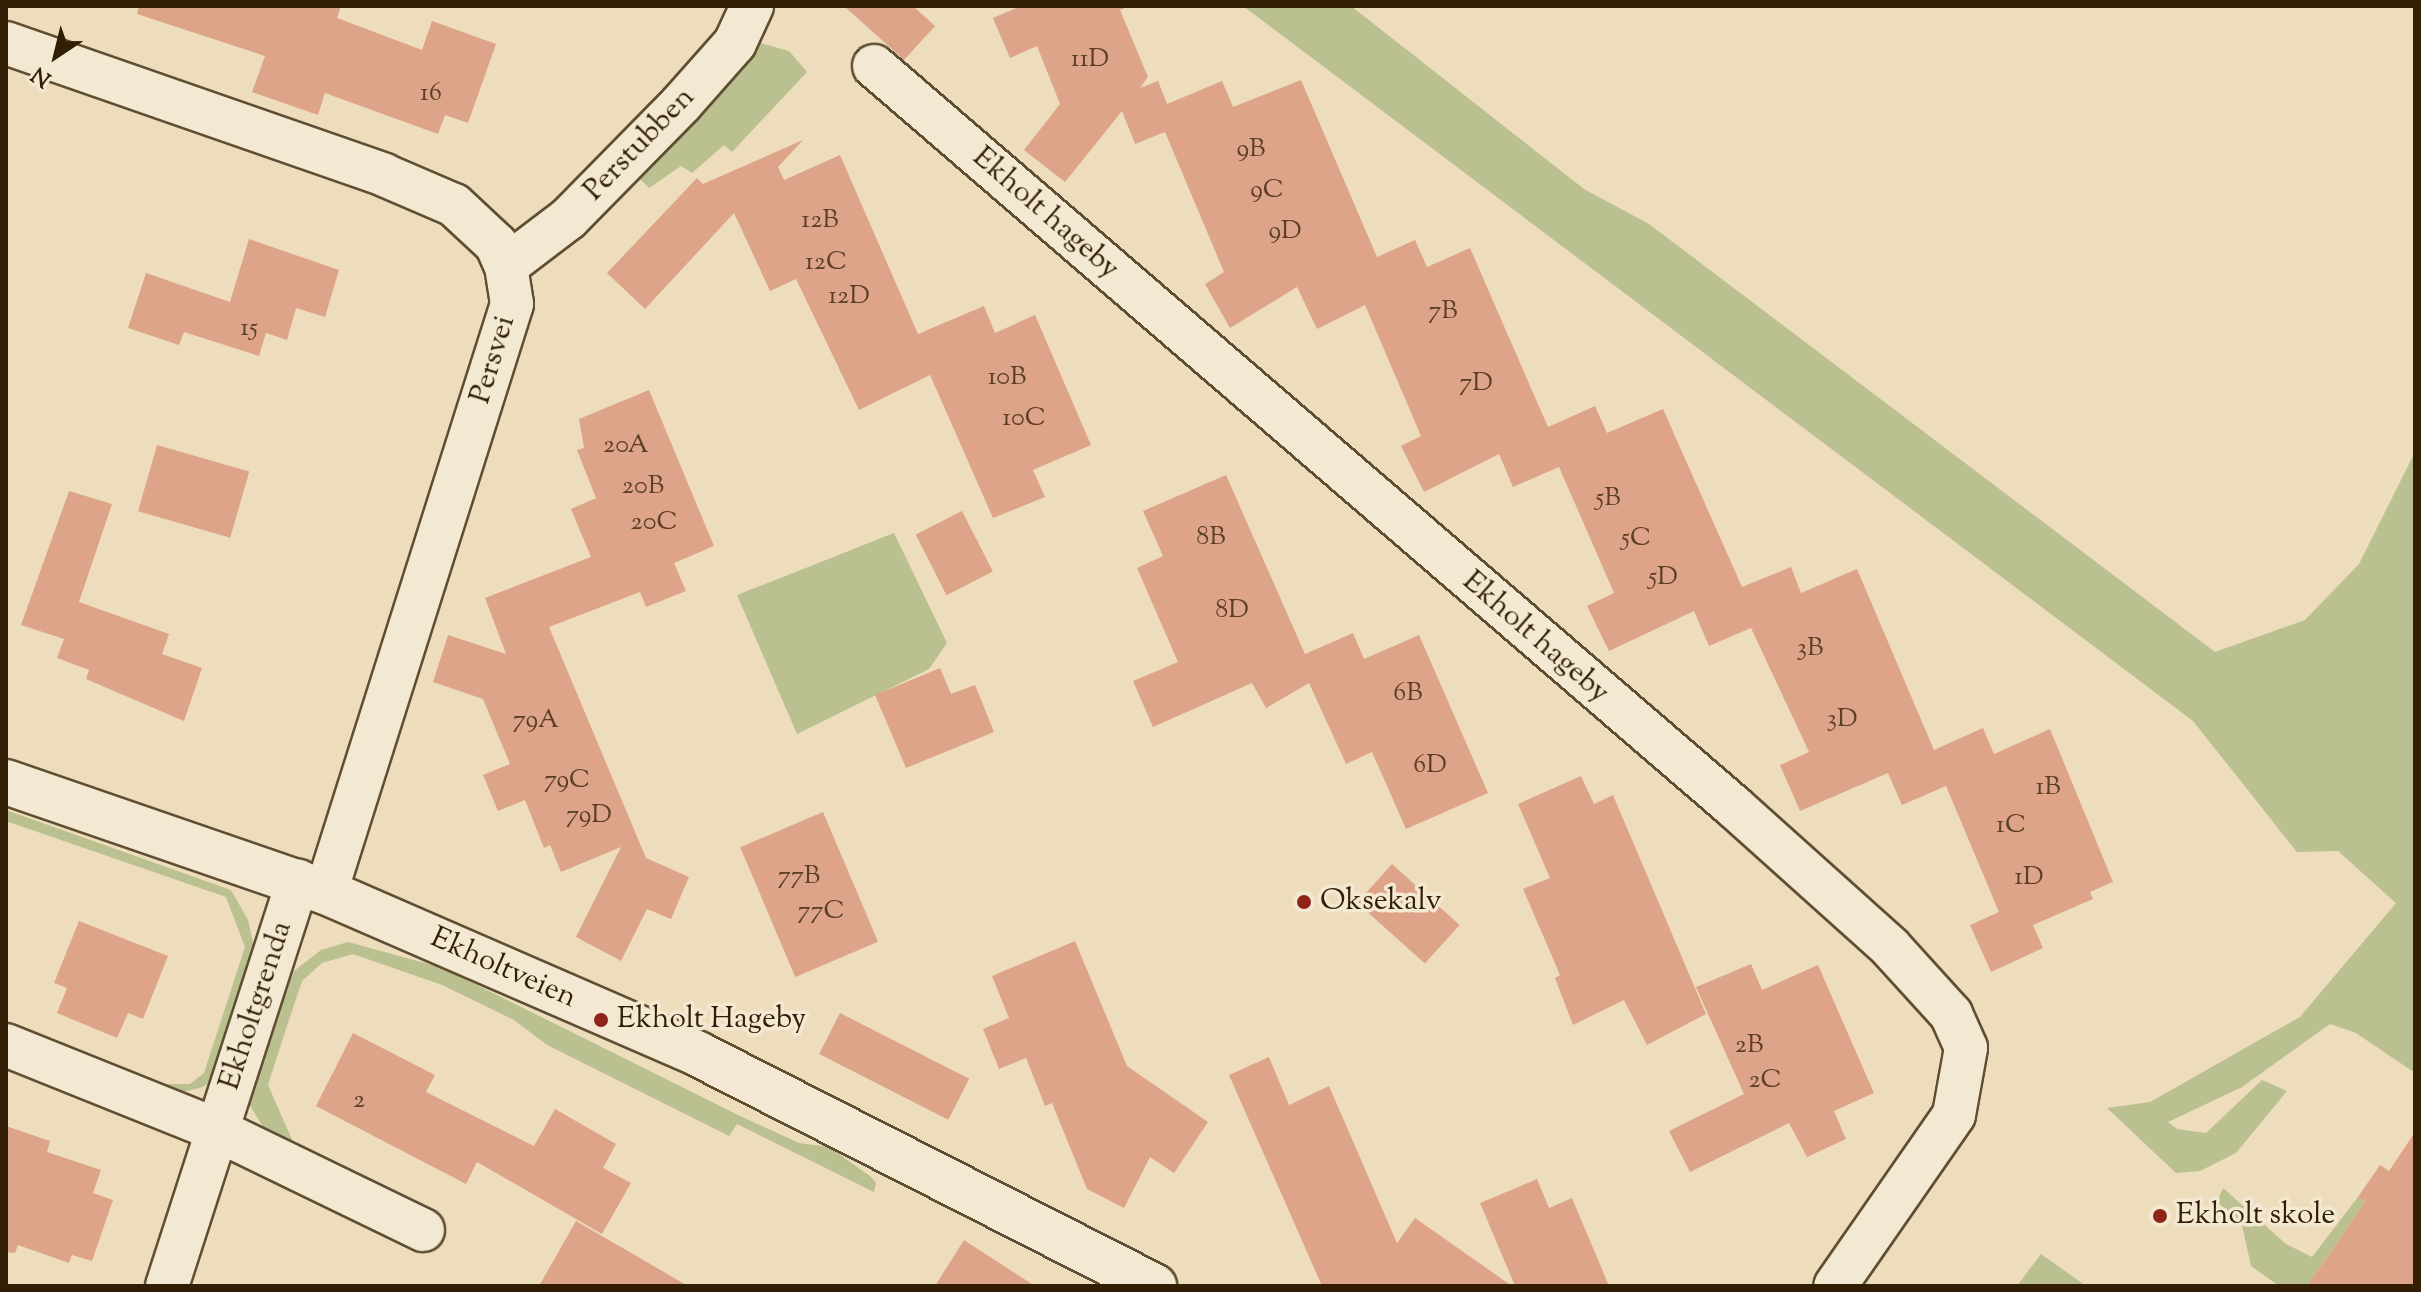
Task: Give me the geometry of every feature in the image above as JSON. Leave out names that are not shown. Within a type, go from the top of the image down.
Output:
[{"type":"street","name":"Perstubben","points":[[506,266],[568,219],[681,104],[735,43],[752,6]]},
{"type":"street","name":"Persvei","points":[[6,43],[384,175],[454,205],[496,244],[506,266],[512,304],[312,887]]},
{"type":"street","name":"Ekholt hageby","points":[[874,66],[1733,806],[1890,947],[1951,1014],[1966,1048],[1954,1115],[1835,1286]]},
{"type":"street","name":"Ekholtveien","points":[[6,782],[312,887],[698,1054],[1154,1286]]},
{"type":"street","name":"Ekholtgrenda","points":[[167,1286],[217,1130],[312,887]]},
{"type":"street","name":"Ekholtgrenda","points":[[6,1045],[217,1130],[423,1230]]},
{"type":"green space","points":[[1243,6],[1351,6],[1584,189],[1649,224],[2215,652],[2305,620],[2359,564],[2415,452],[2415,1073],[2356,1033],[2330,1024],[2242,1087],[2168,1122],[2177,1129],[2206,1133],[2262,1080],[2287,1091],[2236,1153],[2200,1171],[2176,1173],[2107,1108],[2150,1102],[2300,1017],[2396,903],[2338,851],[2297,852],[2193,721]]},
{"type":"green space","points":[[757,42],[789,51],[807,72],[732,152],[724,145],[692,173],[681,166],[649,188],[635,174]]},
{"type":"green space","points":[[894,533],[947,643],[929,669],[797,734],[737,595]]},
{"type":"green space","points":[[6,810],[231,890],[248,920],[255,951],[215,1077],[203,1087],[168,1096],[158,1084],[190,1084],[204,1073],[245,947],[226,897],[6,821]]},
{"type":"green space","points":[[348,942],[443,968],[738,1115],[799,1143],[829,1147],[870,1176],[876,1183],[874,1192],[737,1124],[729,1136],[547,1045],[514,1020],[442,985],[353,954],[322,963],[302,981],[284,1035],[268,1085],[293,1142],[290,1148],[269,1136],[247,1101],[294,971],[321,950]]},
{"type":"green space","points":[[2223,1188],[2286,1244],[2312,1257],[2358,1197],[2365,1202],[2307,1286],[2279,1286],[2251,1266],[2242,1225],[2217,1202]]},
{"type":"green space","points":[[2041,1254],[2086,1286],[2017,1286]]},
{"type":"building","points":[[139,6],[341,6],[337,18],[422,50],[432,21],[496,44],[468,123],[445,115],[438,134],[325,93],[318,115],[252,92],[265,56],[137,14]]},
{"type":"building","points":[[844,6],[913,6],[935,26],[904,60]]},
{"type":"building","points":[[1021,6],[1130,6],[1120,10],[1148,77],[1140,88],[1158,81],[1167,104],[1222,81],[1233,107],[1301,80],[1377,257],[1415,240],[1427,267],[1470,248],[1548,427],[1595,406],[1607,433],[1663,409],[1742,587],[1791,567],[1801,593],[1857,569],[1934,750],[1983,728],[1994,754],[2050,729],[2113,882],[2090,892],[2093,899],[2033,925],[2043,948],[1991,972],[1970,925],[1999,912],[1946,786],[1902,805],[1888,773],[1800,811],[1780,765],[1809,752],[1751,628],[1709,646],[1694,611],[1609,651],[1587,606],[1614,593],[1559,467],[1513,487],[1499,454],[1424,492],[1401,446],[1421,436],[1365,305],[1317,329],[1297,287],[1230,328],[1205,284],[1224,272],[1165,132],[1135,144],[1122,111],[1065,182],[1024,150],[1060,104],[1037,46],[1010,58],[993,18]]},
{"type":"building","points":[[803,140],[778,167],[784,180],[840,155],[918,334],[984,306],[995,333],[1035,315],[1091,445],[1033,470],[1045,497],[993,518],[930,375],[859,410],[796,279],[770,291],[734,213],[645,309],[607,273],[697,178],[703,184]]},
{"type":"building","points":[[249,239],[339,270],[325,317],[296,308],[287,340],[266,333],[259,356],[184,332],[179,345],[128,328],[146,273],[230,302]]},
{"type":"building","points":[[649,390],[714,546],[674,563],[686,591],[646,607],[640,592],[549,627],[646,858],[689,877],[671,919],[647,909],[621,961],[576,937],[621,847],[561,872],[550,845],[544,848],[525,800],[498,811],[483,775],[510,764],[483,699],[433,682],[448,635],[506,654],[485,598],[591,557],[571,509],[596,498],[577,450],[584,448],[579,419]]},
{"type":"building","points":[[157,445],[249,471],[230,538],[138,511]]},
{"type":"building","points":[[1226,475],[1305,654],[1353,633],[1364,659],[1419,635],[1488,793],[1406,829],[1372,752],[1346,764],[1309,683],[1266,708],[1252,683],[1153,727],[1133,681],[1178,662],[1137,568],[1163,556],[1143,511]]},
{"type":"building","points":[[69,491],[112,504],[79,602],[169,634],[162,654],[202,668],[184,721],[86,679],[89,670],[57,658],[64,639],[21,625]]},
{"type":"building","points":[[962,511],[993,572],[947,595],[916,535]]},
{"type":"building","points":[[940,668],[951,694],[975,685],[994,732],[906,768],[875,695]]},
{"type":"building","points":[[1581,776],[1594,804],[1613,795],[1706,1014],[1647,1045],[1624,1000],[1573,1025],[1555,978],[1560,975],[1523,889],[1550,878],[1518,804]]},
{"type":"building","points":[[823,812],[878,942],[795,977],[740,847]]},
{"type":"building","points":[[1392,864],[1460,925],[1425,964],[1357,903]]},
{"type":"building","points":[[79,921],[168,956],[143,1019],[128,1013],[117,1038],[57,1013],[67,988],[54,983]]},
{"type":"building","points":[[1075,941],[1127,1066],[1208,1122],[1174,1173],[1150,1157],[1124,1208],[1087,1189],[1052,1103],[1045,1106],[1026,1058],[999,1069],[983,1029],[1009,1018],[992,976]]},
{"type":"building","points":[[1751,964],[1762,990],[1818,965],[1874,1093],[1834,1111],[1846,1139],[1807,1157],[1789,1123],[1690,1172],[1669,1131],[1744,1094],[1696,987]]},
{"type":"building","points":[[840,1013],[969,1079],[948,1120],[819,1054]]},
{"type":"building","points":[[353,1033],[435,1075],[426,1092],[534,1146],[555,1109],[616,1144],[603,1168],[631,1183],[602,1234],[477,1162],[466,1184],[316,1106]]},
{"type":"building","points":[[1269,1057],[1289,1105],[1329,1086],[1397,1243],[1415,1218],[1512,1286],[1322,1286],[1229,1075]]},
{"type":"building","points":[[6,1126],[50,1141],[47,1152],[101,1170],[93,1193],[113,1200],[92,1261],[72,1255],[69,1263],[18,1245],[15,1253],[6,1252]]},
{"type":"building","points":[[2415,1132],[2415,1286],[2307,1286],[2365,1202],[2358,1197],[2380,1165],[2389,1171]]},
{"type":"building","points":[[1537,1179],[1549,1208],[1572,1198],[1609,1286],[1515,1286],[1480,1203]]},
{"type":"building","points":[[576,1221],[688,1286],[539,1286]]},
{"type":"building","points":[[964,1240],[1035,1286],[935,1286]]},
{"type":"place","name":"Oksekalv","points":[[1304,902]]},
{"type":"place","name":"Ekholt Hageby","points":[[601,1020]]},
{"type":"place","name":"Ekholt skole","points":[[2160,1216]]}]
